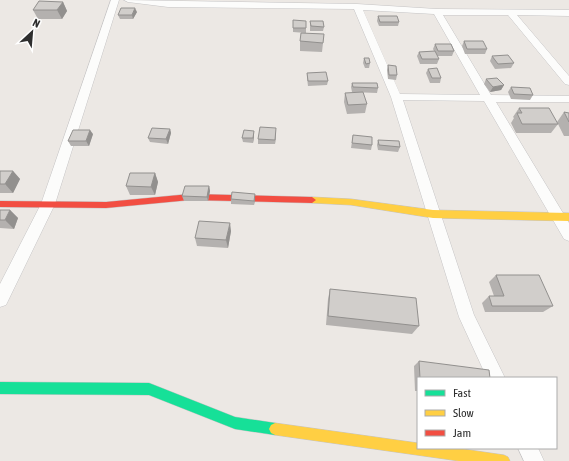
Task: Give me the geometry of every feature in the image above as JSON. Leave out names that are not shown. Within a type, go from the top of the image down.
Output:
[{"type":"street","points":[[0,300],[48,204],[115,0]]},
{"type":"street","points":[[128,0],[168,4],[234,2],[437,12],[569,13]]},
{"type":"street","points":[[357,7],[396,97],[467,317],[496,377]]},
{"type":"street","points":[[437,12],[488,98],[564,217],[569,235]]},
{"type":"street","points":[[511,12],[569,82]]},
{"type":"street","points":[[396,97],[569,99]]},
{"type":"street","points":[[0,204],[106,205],[190,197],[286,198],[352,202],[434,214],[564,217]]},
{"type":"street","points":[[0,388],[149,389],[235,423],[417,449]]},
{"type":"street","points":[[419,449],[504,461]]},
{"type":"street","points":[[528,449],[534,461]]},
{"type":"building","points":[[39,1],[63,2],[57,10],[33,10]]},
{"type":"building","points":[[121,8],[135,8],[132,15],[118,15]]},
{"type":"building","points":[[378,16],[397,16],[399,22],[380,22]]},
{"type":"building","points":[[293,20],[306,21],[306,28],[293,28]]},
{"type":"building","points":[[310,21],[323,21],[324,27],[311,26]]},
{"type":"building","points":[[301,33],[324,34],[323,43],[300,41]]},
{"type":"building","points":[[464,41],[483,41],[487,49],[467,49]]},
{"type":"building","points":[[435,44],[451,44],[454,51],[438,51]]},
{"type":"building","points":[[435,51],[439,59],[422,59],[419,52]]},
{"type":"building","points":[[508,55],[514,63],[498,64],[492,56]]},
{"type":"building","points":[[364,58],[369,58],[370,63],[366,64]]},
{"type":"building","points":[[388,65],[396,66],[397,75],[389,75]]},
{"type":"building","points":[[437,68],[441,78],[432,78],[428,69]]},
{"type":"building","points":[[326,72],[328,81],[308,81],[307,73]]},
{"type":"building","points":[[497,78],[504,85],[493,87],[486,79]]},
{"type":"building","points":[[352,83],[377,83],[378,88],[353,87]]},
{"type":"building","points":[[511,87],[530,88],[533,95],[514,94]]},
{"type":"building","points":[[363,92],[367,104],[348,105],[345,93]]},
{"type":"building","points":[[519,108],[549,108],[558,124],[522,124],[517,113],[522,113]]},
{"type":"building","points":[[564,112],[569,113],[569,122]]},
{"type":"building","points":[[260,127],[276,128],[275,140],[258,139]]},
{"type":"building","points":[[152,128],[170,129],[166,139],[148,138]]},
{"type":"building","points":[[73,130],[90,130],[86,141],[68,141]]},
{"type":"building","points":[[244,130],[254,131],[253,138],[242,138]]},
{"type":"building","points":[[353,135],[372,137],[372,145],[352,143]]},
{"type":"building","points":[[378,140],[399,141],[400,147],[379,145]]},
{"type":"building","points":[[0,171],[13,171],[5,184],[0,184]]},
{"type":"building","points":[[130,173],[155,173],[151,187],[126,186]]},
{"type":"building","points":[[185,186],[209,186],[207,197],[182,196]]},
{"type":"building","points":[[232,192],[255,194],[254,201],[231,199]]},
{"type":"building","points":[[0,210],[10,210],[5,220],[0,220]]},
{"type":"building","points":[[199,221],[230,223],[226,240],[195,238]]},
{"type":"building","points":[[496,275],[539,275],[553,306],[492,306],[489,296],[504,296]]},
{"type":"building","points":[[330,289],[416,298],[419,326],[328,316]]},
{"type":"building","points":[[419,361],[489,370],[490,377],[420,377]]},
{"type":"traffic: fast","points":[[0,388],[149,389],[235,423],[275,429]]},
{"type":"traffic: slow","points":[[312,200],[351,202],[433,214],[569,217]]},
{"type":"traffic: slow","points":[[275,429],[417,449]]},
{"type":"traffic: slow","points":[[418,449],[504,461]]},
{"type":"traffic: jam","points":[[0,204],[106,205],[190,197],[312,200]]}]
